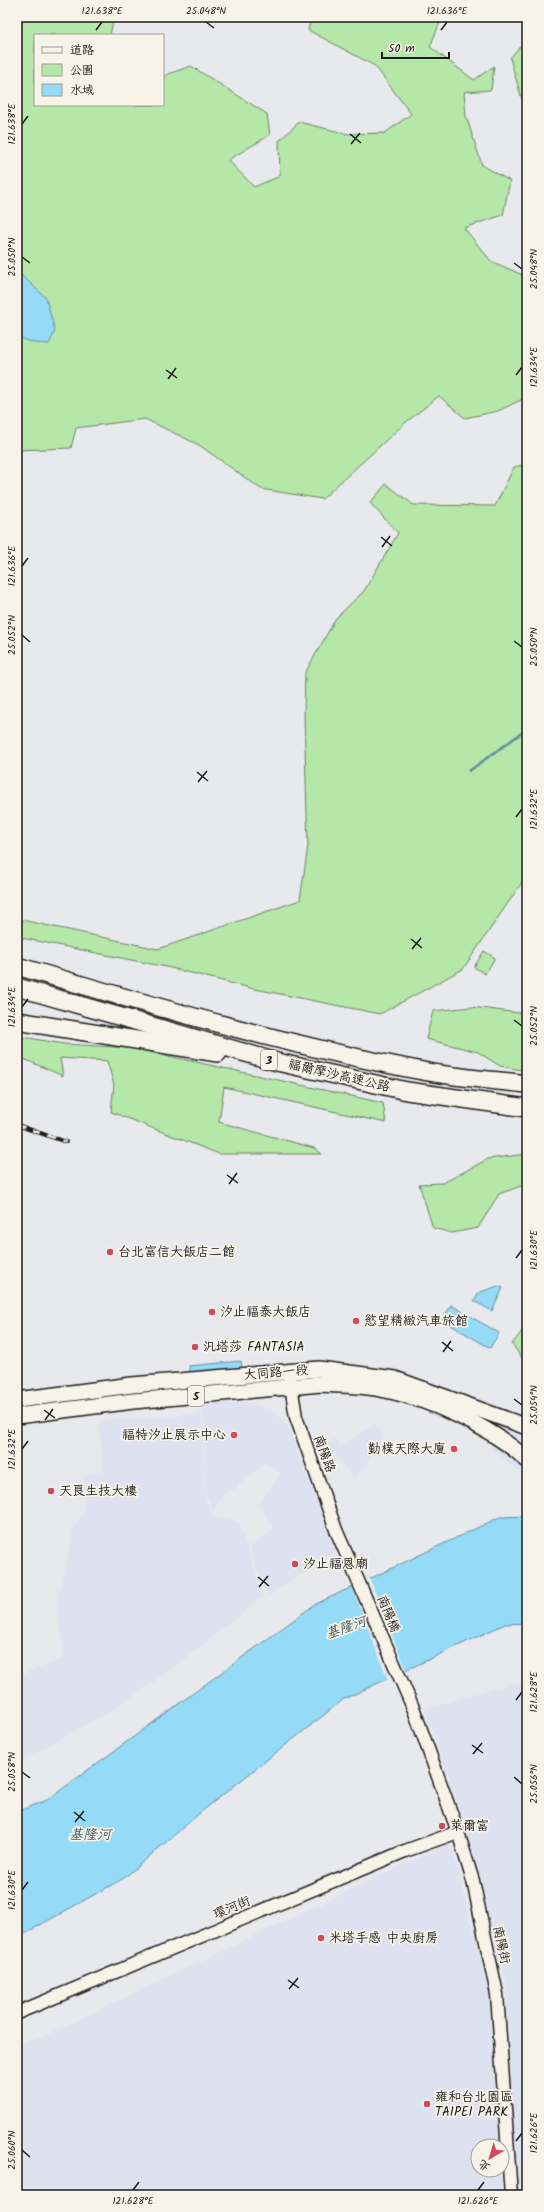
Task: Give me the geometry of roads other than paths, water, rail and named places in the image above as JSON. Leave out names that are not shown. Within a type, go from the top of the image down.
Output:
[{"type":"highway","name":"福爾摩沙高速公路","points":[[17,966],[180,1014],[280,1040],[429,1072],[527,1084]]},
{"type":"highway","name":"福爾摩沙高速公路","points":[[17,987],[277,1062],[407,1091],[527,1108]]},
{"type":"highway","points":[[17,1021],[146,1043],[277,1062]]},
{"type":"main road","name":"大同路一段","points":[[17,1400],[137,1385],[319,1369],[395,1379],[527,1427]]},
{"type":"main road","name":"大同路一段","points":[[17,1416],[133,1401],[291,1388],[321,1384],[376,1388],[399,1393],[459,1415],[499,1437],[527,1460]]},
{"type":"street","name":"南陽路","points":[[288,1371],[296,1417],[336,1530]]},
{"type":"street","name":"南陽橋","points":[[336,1530],[414,1710]]},
{"type":"street","name":"南陽街","points":[[414,1710],[458,1832],[473,1881],[497,1994],[511,2195]]},
{"type":"street","name":"環河街","points":[[17,2014],[320,1886],[458,1832]]},
{"type":"water","points":[[17,271],[46,298],[55,331],[49,344],[35,343],[17,337]]},
{"type":"water","points":[[498,1286],[503,1288],[492,1311],[474,1301],[478,1293]]},
{"type":"water","points":[[451,1305],[499,1333],[490,1348],[442,1320]]},
{"type":"water","points":[[241,1361],[242,1373],[190,1377],[189,1366]]},
{"type":"water","name":"基隆河","points":[[527,1516],[527,1623],[505,1624],[344,1699],[201,1812],[124,1878],[17,1938],[17,1812],[47,1800],[314,1605],[500,1517]]},
{"type":"waterway","points":[[469,771],[527,729]]},
{"type":"railway","points":[[17,1125],[66,1142]]},
{"type":"place","name":"台北富信大飯店二館","points":[[110,1252]]},
{"type":"place","name":"汐止福泰大飯店","points":[[212,1312]]},
{"type":"place","name":"慾望精緻汽車旅館","points":[[356,1321]]},
{"type":"place","name":"汎塔莎 FANTASIA","points":[[195,1347]]},
{"type":"place","name":"福特汐止展示中心","points":[[234,1435]]},
{"type":"place","name":"勤樸天際大廈","points":[[454,1449]]},
{"type":"place","name":"天良生技大樓","points":[[51,1491]]},
{"type":"place","name":"汐止福恩廟","points":[[295,1564]]},
{"type":"place","name":"萊爾富","points":[[442,1826]]},
{"type":"place","name":"米塔手感 中央廚房","points":[[321,1938]]},
{"type":"place","name":"雍和台北園區 TAIPEI PARK","points":[[427,2104]]}]
